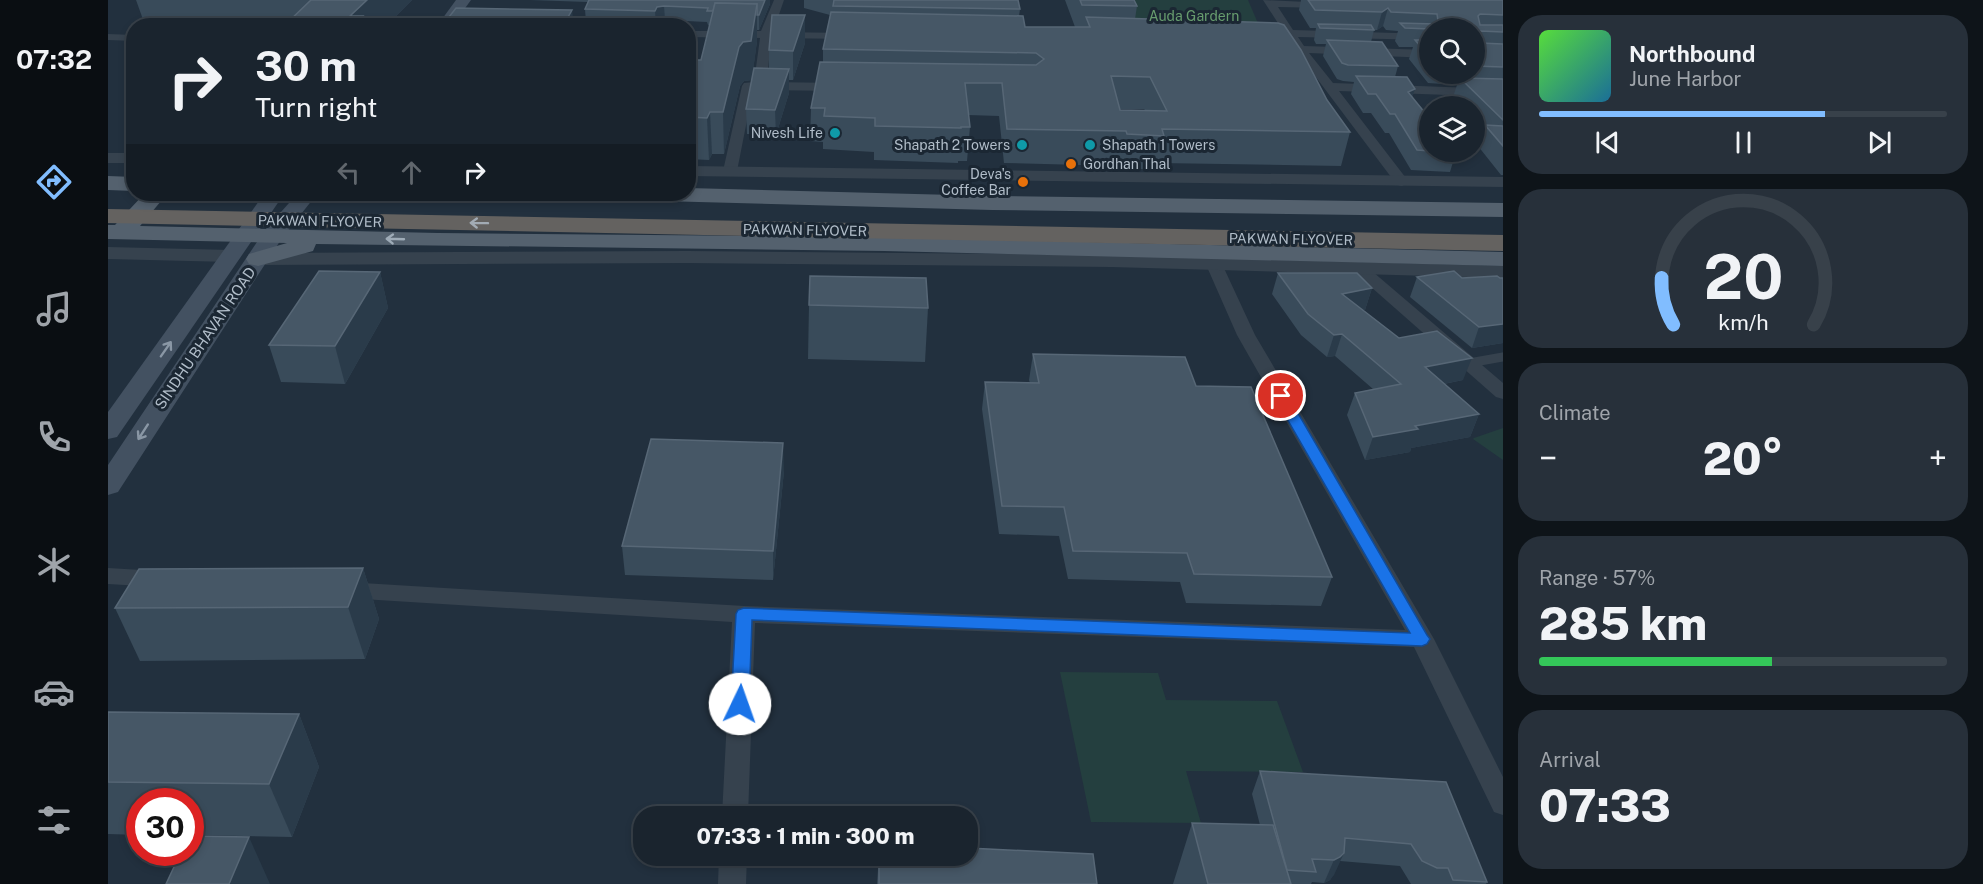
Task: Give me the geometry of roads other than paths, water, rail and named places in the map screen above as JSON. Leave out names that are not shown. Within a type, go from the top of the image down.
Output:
[{"type":"highway","name":"PAKWAN FLYOVER","points":[[108,200],[126,200]]},
{"type":"highway","name":"PAKWAN FLYOVER","points":[[166,201],[1503,224]]},
{"type":"highway","name":"PAKWAN FLYOVER","points":[[112,227],[1503,243]]},
{"type":"main road","points":[[439,18],[446,0]]},
{"type":"main road","points":[[442,18],[464,0]]},
{"type":"main road","points":[[108,183],[126,184]]},
{"type":"main road","points":[[696,195],[992,203],[1503,210]]},
{"type":"main road","points":[[112,227],[147,201]]},
{"type":"main road","name":"SINDHU BHAVAN ROAD","points":[[108,430],[269,201]]},
{"type":"main road","name":"SINDHU BHAVAN ROAD","points":[[108,486],[273,235],[301,201]]},
{"type":"main road","points":[[112,227],[244,235],[695,250],[896,244],[1212,258],[1503,259]]},
{"type":"main road","points":[[197,233],[231,256]]},
{"type":"main road","points":[[258,259],[340,238]]},
{"type":"street","points":[[760,86],[766,34],[779,0]]},
{"type":"street","points":[[1270,2],[1337,6]]},
{"type":"street","points":[[1270,2],[1293,43],[1330,87],[1402,182]]},
{"type":"street","points":[[696,34],[861,36]]},
{"type":"street","points":[[1293,43],[1419,34]]},
{"type":"street","points":[[108,37],[126,38]]},
{"type":"street","points":[[1293,43],[1419,53]]},
{"type":"street","points":[[1455,84],[1462,92]]},
{"type":"street","points":[[730,171],[748,86],[851,87]]},
{"type":"street","points":[[1330,87],[1496,93],[1503,107]]},
{"type":"street","points":[[108,158],[126,158]]},
{"type":"street","points":[[696,171],[1503,182]]},
{"type":"street","points":[[258,259],[695,250]]},
{"type":"street","points":[[108,253],[231,256]]},
{"type":"street","points":[[1503,272],[1360,268],[1212,258],[1246,335],[1422,639],[1503,804]]},
{"type":"street","points":[[1360,268],[1503,393]]},
{"type":"street","points":[[108,576],[179,580]]},
{"type":"street","points":[[320,589],[744,614],[1422,639]]},
{"type":"street","points":[[735,806],[744,614]]},
{"type":"street","points":[[732,884],[733,866]]},
{"type":"lane","points":[[1470,363],[1503,357]]},
{"type":"place","name":"Nivesh Life","points":[[835,133]]},
{"type":"place","name":"Shapath 2 Towers","points":[[1022,145]]},
{"type":"place","name":"Shapath 1 Towers","points":[[1090,145]]},
{"type":"place","name":"Gordhan Thal","points":[[1071,164]]},
{"type":"place","name":"Deva's Coffee Bar","points":[[1023,182]]},
{"type":"park label","name":"Auda Gardern","points":[[1194,16]]}]
